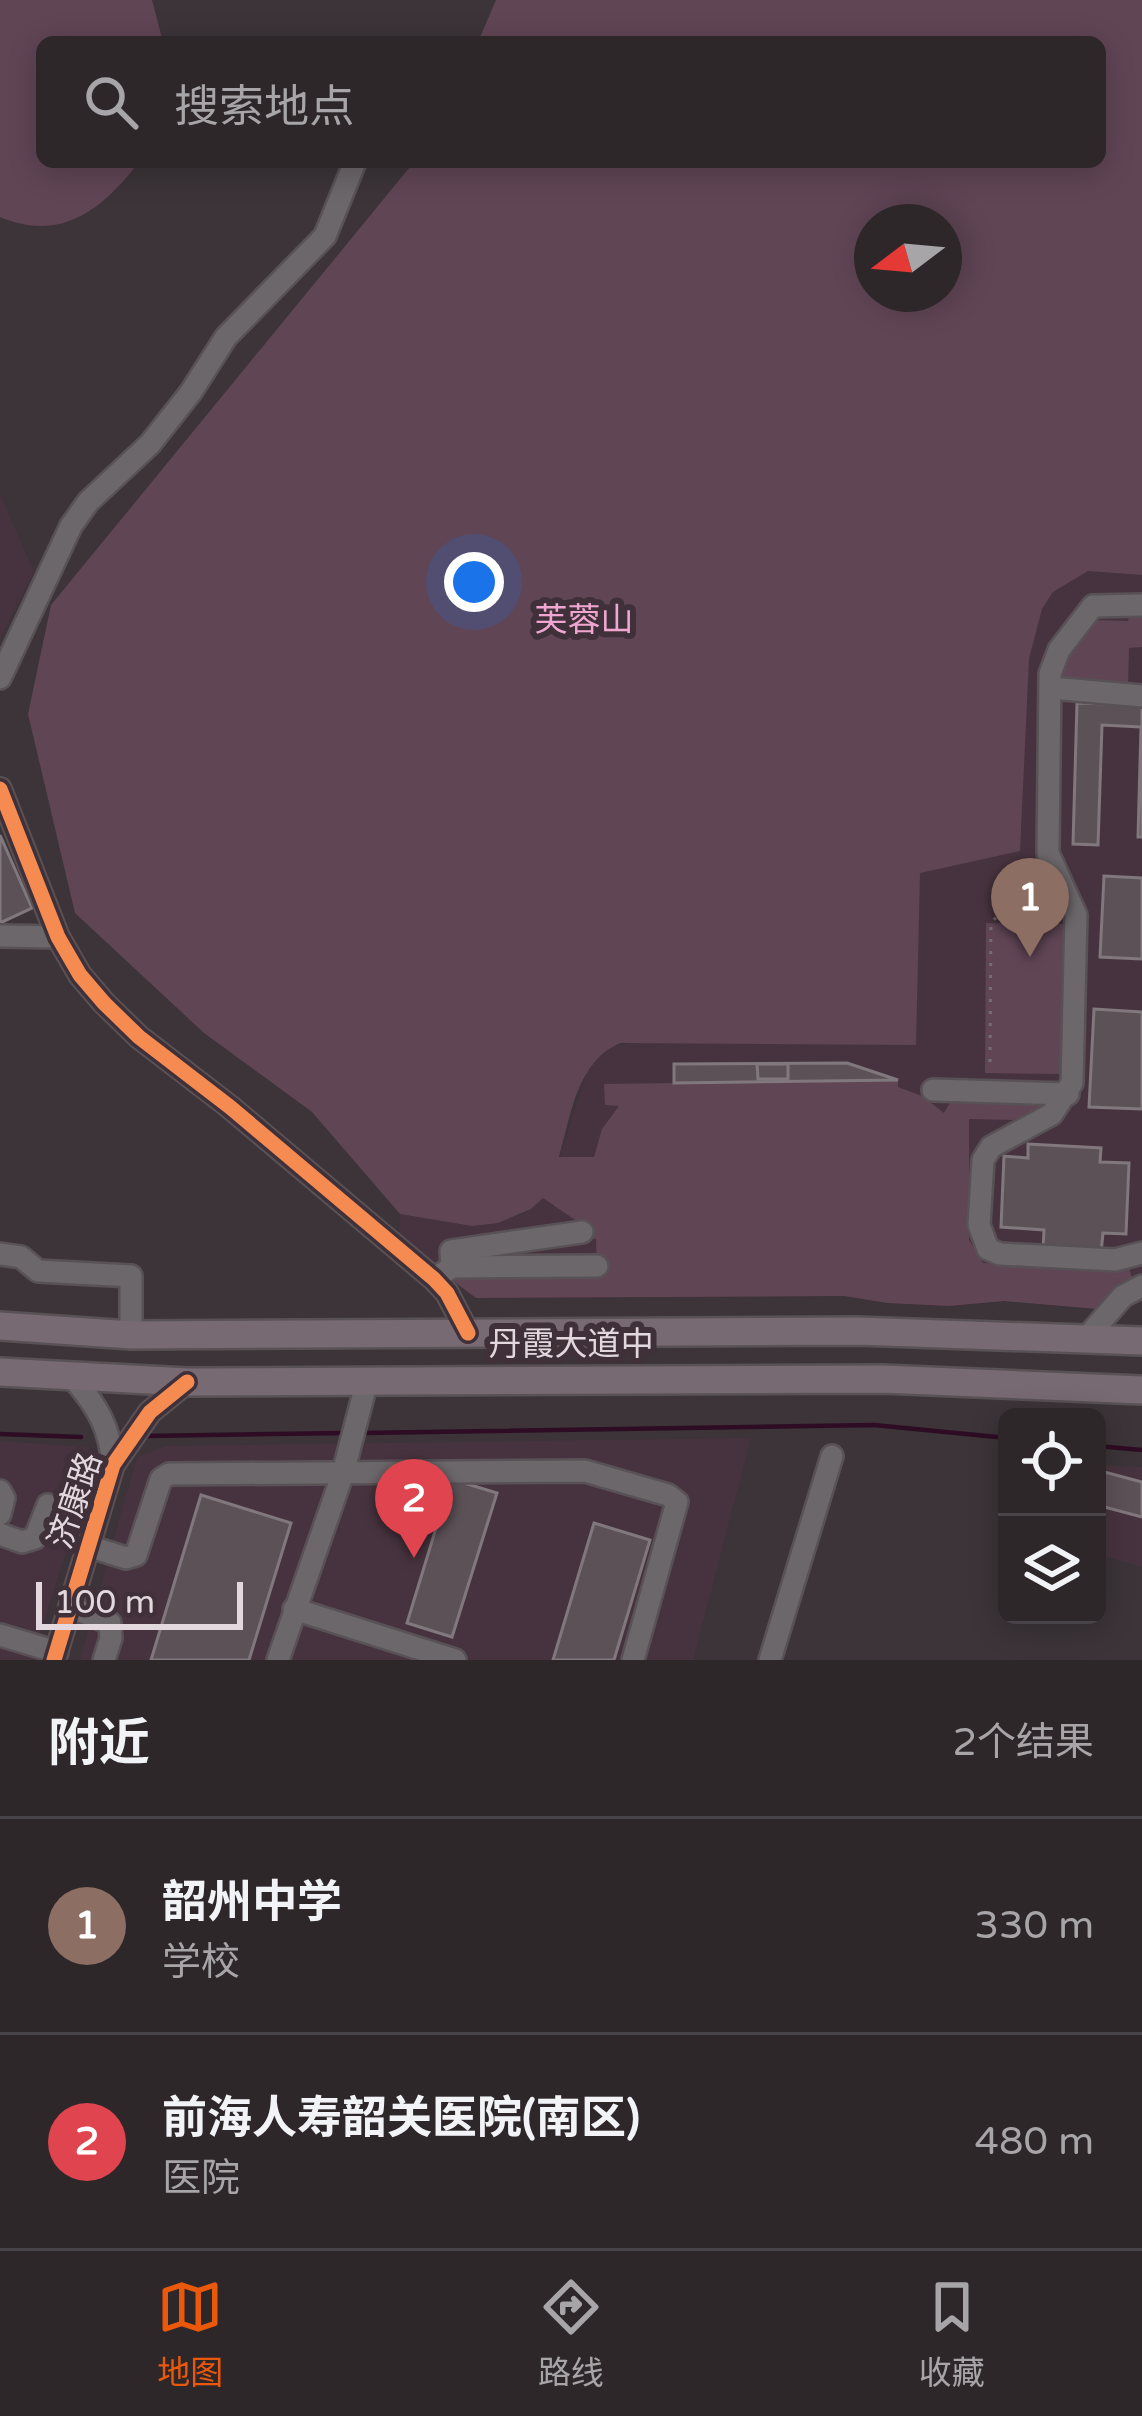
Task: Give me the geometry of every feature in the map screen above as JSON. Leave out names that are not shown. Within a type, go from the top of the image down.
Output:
[{"type":"main road","name":"丹霞大道中","points":[[0,1327],[131,1335],[857,1331],[1142,1341]]},
{"type":"main road","name":"丹霞大道中","points":[[0,1372],[187,1382],[883,1378],[1142,1390]]},
{"type":"street","points":[[0,678],[71,526],[88,502],[150,444],[226,337],[325,236],[353,168]]},
{"type":"street","points":[[1142,605],[1093,606],[1058,650],[1050,674],[1048,853],[1076,915],[1074,1067],[1068,1094],[1052,1114],[991,1148],[983,1160],[979,1226],[988,1249],[1000,1254],[1114,1260],[1142,1253]]},
{"type":"street","points":[[1052,688],[1142,696]]},
{"type":"street","points":[[0,789],[58,937],[80,975],[139,1037],[443,1273],[597,1266]]},
{"type":"street","points":[[0,936],[58,937]]},
{"type":"street","points":[[933,1090],[1068,1094]]},
{"type":"street","points":[[467,1333],[447,1293],[443,1273],[451,1251],[582,1232]]},
{"type":"street","points":[[0,1254],[21,1257],[38,1271],[131,1276],[131,1335]]},
{"type":"street","points":[[1088,1336],[1123,1296],[1142,1286]]},
{"type":"street","name":"济康路","points":[[73,1378],[108,1427],[113,1465]]},
{"type":"street","points":[[278,1660],[344,1473],[367,1381]]},
{"type":"street","name":"济康路","points":[[55,1656],[113,1465],[150,1412],[187,1382]]},
{"type":"street","points":[[770,1660],[832,1456]]},
{"type":"street","points":[[88,1546],[126,1558],[136,1555],[165,1475],[585,1471],[672,1496],[676,1511],[633,1660]]},
{"type":"street","points":[[0,1491],[4,1498],[0,1514]]},
{"type":"street","points":[[0,1534],[22,1542],[35,1538],[48,1505]]},
{"type":"street","points":[[70,1607],[110,1623],[104,1660]]},
{"type":"street","points":[[294,1609],[455,1660]]},
{"type":"street","points":[[0,1635],[55,1656]]},
{"type":"path","points":[[990,1062],[991,921],[1060,882]]},
{"type":"shaded area","points":[[0,495],[34,572],[0,638]]},
{"type":"shaded area","points":[[1088,571],[1142,575],[1142,1274],[1097,1309],[1004,1301],[949,1306],[887,1303],[844,1296],[476,1298],[399,1239],[400,1214],[472,1226],[531,1209],[552,1182],[587,1070],[605,1049],[635,1041],[919,873],[1029,659],[1042,609],[1053,592]]},
{"type":"shaded area","points":[[751,1438],[693,1660],[80,1660],[137,1457],[166,1446]]},
{"type":"shaded area","points":[[0,1441],[86,1447],[93,1465],[32,1660],[0,1660]]},
{"type":"shaded area","points":[[1106,1465],[1142,1467],[1142,1567],[1106,1557]]},
{"type":"green space","points":[[0,0],[152,0],[161,36],[36,36],[36,168],[134,168],[111,194],[79,217],[42,226],[0,217]]},
{"type":"green space","name":"芙蓉山","points":[[496,0],[1142,0],[1142,575],[1088,571],[1053,592],[1042,609],[1029,659],[1020,851],[920,873],[916,1045],[621,1043],[594,1062],[585,1076],[559,1157],[594,1157],[602,1129],[619,1106],[605,1105],[604,1084],[898,1080],[898,1087],[922,1096],[944,1113],[951,1101],[1044,1105],[1044,1109],[1013,1120],[969,1119],[969,1240],[983,1263],[1117,1271],[1129,1267],[1132,1278],[1097,1309],[1004,1301],[949,1306],[887,1303],[844,1296],[476,1298],[453,1281],[457,1275],[597,1275],[596,1239],[582,1238],[581,1224],[543,1198],[531,1209],[498,1223],[472,1226],[400,1214],[312,1112],[204,1033],[75,913],[28,714],[51,605],[409,168],[1106,168],[1106,36],[481,36]]},
{"type":"green space","points":[[1129,616],[1142,616],[1142,647],[1129,648],[1128,686],[1067,683],[1056,677],[1059,659],[1092,620],[1128,621]]},
{"type":"green space","points":[[986,923],[1065,924],[1063,1074],[985,1073]]},
{"type":"building","points":[[1077,703],[1142,705],[1142,837],[1138,837],[1141,727],[1102,725],[1098,845],[1073,844]]},
{"type":"building","points":[[0,835],[32,908],[0,923]]},
{"type":"building","points":[[1104,876],[1142,878],[1142,959],[1100,957]]},
{"type":"building","points":[[1094,1009],[1142,1012],[1142,1109],[1089,1107]]},
{"type":"building","points":[[847,1063],[898,1080],[674,1083],[674,1064]]},
{"type":"building","points":[[757,1064],[788,1064],[788,1079],[758,1079]]},
{"type":"building","points":[[1028,1144],[1101,1148],[1100,1162],[1129,1163],[1126,1234],[1103,1233],[1101,1253],[1043,1249],[1044,1230],[1001,1227],[1004,1156],[1028,1158]]},
{"type":"building","points":[[1106,1472],[1142,1482],[1142,1517],[1106,1507]]},
{"type":"building","points":[[451,1479],[497,1493],[452,1637],[407,1623]]},
{"type":"building","points":[[201,1495],[291,1523],[249,1660],[151,1660]]},
{"type":"building","points":[[594,1523],[650,1540],[614,1660],[553,1660]]},
{"type":"waterway","points":[[362,1433],[874,1425],[998,1437]]},
{"type":"waterway","points":[[146,1436],[345,1433]]},
{"type":"waterway","points":[[0,1434],[81,1437]]},
{"type":"waterway","points":[[1106,1447],[1142,1450]]},
{"type":"cycle path","points":[[0,789],[58,937],[80,975],[104,1003],[139,1037],[434,1279],[468,1333]]},
{"type":"cycle path","points":[[54,1660],[113,1465],[150,1412],[187,1382]]},
{"type":"place","name":"韶州中学","points":[[1030,957]]},
{"type":"place","name":"前海人寿韶关医院(南区)","points":[[414,1558]]}]
